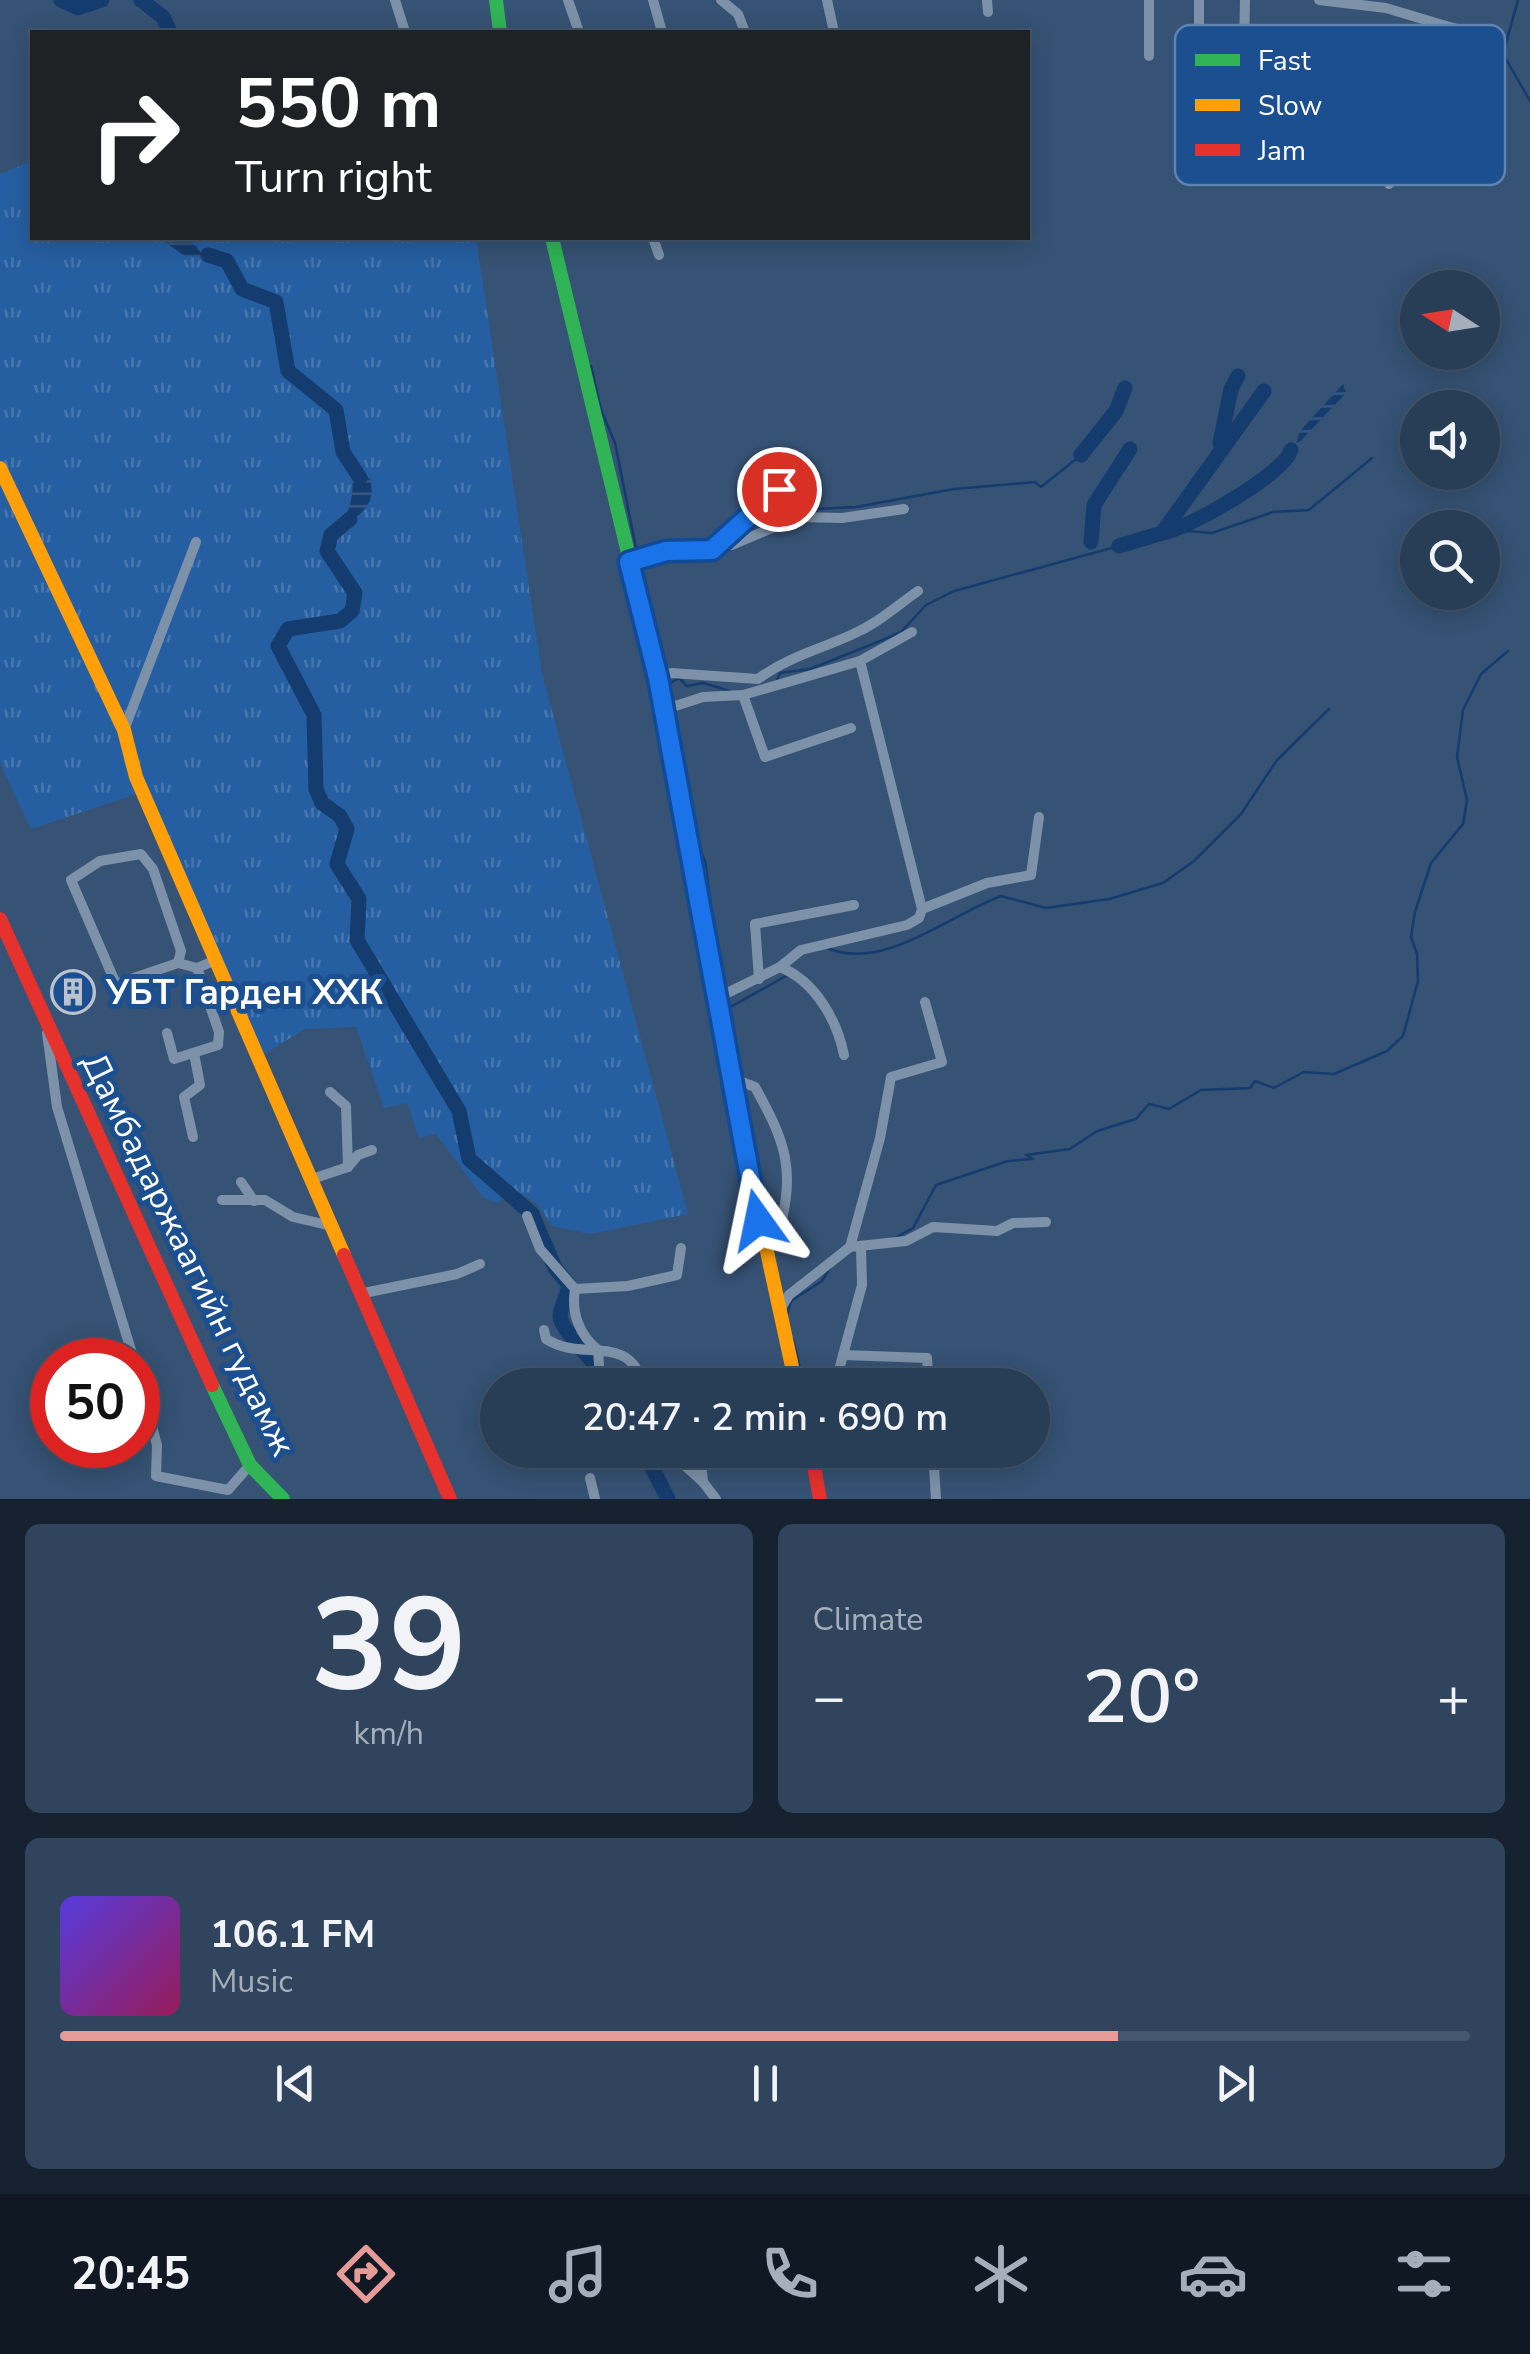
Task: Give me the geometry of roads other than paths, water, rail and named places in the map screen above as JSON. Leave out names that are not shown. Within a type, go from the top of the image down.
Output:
[{"type":"main road","points":[[496,0],[500,30]]},
{"type":"main road","points":[[552,240],[658,678],[729,1077],[792,1368]]},
{"type":"main road","points":[[0,468],[124,730],[136,777],[450,1499]]},
{"type":"main road","name":"Дамбадаржаагийн гудамж","points":[[0,919],[250,1465],[283,1499]]},
{"type":"main road","points":[[814,1468],[820,1499]]},
{"type":"street","points":[[395,0],[404,30]]},
{"type":"street","points":[[568,0],[578,30]]},
{"type":"street","points":[[652,0],[661,30]]},
{"type":"street","points":[[721,0],[738,14],[744,30]]},
{"type":"street","points":[[827,0],[834,30]]},
{"type":"street","points":[[1149,0],[1149,56]]},
{"type":"street","points":[[1200,0],[1200,25]]},
{"type":"street","points":[[1245,0],[1245,25]]},
{"type":"street","points":[[1319,0],[1386,8],[1443,25]]},
{"type":"street","points":[[654,240],[660,255]]},
{"type":"street","points":[[712,550],[779,489]]},
{"type":"street","points":[[629,562],[666,551],[712,550],[745,541],[798,517],[842,518],[904,509]]},
{"type":"street","points":[[124,730],[196,542]]},
{"type":"street","points":[[658,678],[670,673],[758,679],[785,659],[849,636],[887,617],[918,590]]},
{"type":"street","points":[[664,710],[703,697],[743,695],[860,661],[912,632]]},
{"type":"street","points":[[860,661],[922,909]]},
{"type":"street","points":[[743,695],[765,756],[851,728]]},
{"type":"street","points":[[715,999],[759,979],[801,950],[914,922],[922,909],[986,883],[1031,875],[1039,817]]},
{"type":"street","points":[[178,963],[181,951],[154,869],[141,854],[100,861],[71,880],[116,984],[178,963],[197,968],[216,960]]},
{"type":"street","points":[[759,979],[754,924],[854,904]]},
{"type":"street","points":[[780,967],[810,988],[838,1024],[844,1055]]},
{"type":"street","points":[[168,1032],[174,1059],[218,1046],[219,1032],[197,968]]},
{"type":"street","points":[[841,1368],[862,1284],[856,1248],[891,1078],[942,1062],[925,1002]]},
{"type":"street","points":[[46,1023],[58,1107],[127,1338]]},
{"type":"street","points":[[193,1137],[184,1097],[200,1085],[194,1053]]},
{"type":"street","points":[[729,1077],[756,1087],[774,1120],[790,1175],[779,1233],[764,1242]]},
{"type":"street","points":[[330,1092],[346,1106],[348,1167]]},
{"type":"street","points":[[312,1179],[348,1167],[358,1155],[372,1150]]},
{"type":"street","points":[[240,1182],[254,1201]]},
{"type":"street","points":[[222,1200],[265,1200],[293,1217],[333,1226]]},
{"type":"street","points":[[527,1216],[540,1249],[575,1289],[575,1316],[596,1368]]},
{"type":"street","points":[[778,1312],[789,1295],[856,1248],[906,1241],[933,1227],[996,1231],[1013,1223],[1046,1222]]},
{"type":"street","points":[[575,1289],[662,1281],[677,1275],[681,1248]]},
{"type":"street","points":[[359,1294],[457,1274],[480,1264]]},
{"type":"street","points":[[544,1330],[546,1339],[557,1346],[624,1356],[639,1368]]},
{"type":"street","points":[[844,1355],[927,1358],[927,1368]]},
{"type":"street","points":[[156,1468],[156,1476],[228,1490],[250,1465]]},
{"type":"street","points":[[688,1468],[716,1499]]},
{"type":"street","points":[[702,1468],[703,1482]]},
{"type":"street","points":[[934,1468],[936,1499]]},
{"type":"street","points":[[590,1478],[594,1499]]},
{"type":"street","points":[[198,1499],[206,1488]]},
{"type":"waterway","points":[[61,0],[78,8],[102,0]]},
{"type":"waterway","points":[[141,0],[163,17],[169,30]]},
{"type":"waterway","points":[[1505,47],[1518,0]]},
{"type":"waterway","points":[[1505,57],[1530,101]]},
{"type":"waterway","points":[[208,255],[227,261],[242,289],[276,302],[288,371],[336,410],[343,452],[360,478]]},
{"type":"waterway","points":[[591,366],[601,410],[615,443],[637,553]]},
{"type":"waterway","points":[[1220,443],[1231,389],[1238,376]]},
{"type":"waterway","points":[[1081,455],[1116,411],[1125,388]]},
{"type":"waterway","points":[[1119,546],[1162,533],[1264,391]]},
{"type":"waterway","points":[[1091,542],[1094,505],[1130,449]]},
{"type":"waterway","points":[[1162,533],[1234,499],[1272,473],[1291,450]]},
{"type":"waterway","points":[[732,538],[772,511],[856,507],[954,489],[1035,482],[1041,487],[1081,455]]},
{"type":"waterway","points":[[1174,530],[1212,533],[1273,512],[1309,510],[1372,458]]},
{"type":"waterway","points":[[350,519],[331,535],[327,551],[355,593],[352,611],[340,621],[288,629],[278,646],[314,715],[316,789],[322,803],[340,816],[347,829],[337,864],[359,899],[357,940],[459,1111],[469,1159],[532,1214],[555,1268],[569,1285],[560,1313],[562,1323],[597,1368]]},
{"type":"waterway","points":[[776,682],[780,673],[810,669],[901,632],[926,605],[954,591],[1119,546]]},
{"type":"waterway","points":[[658,558],[688,559],[713,552]]},
{"type":"waterway","points":[[638,561],[645,593]]},
{"type":"waterway","points":[[895,1238],[913,1228],[936,1185],[1008,1161],[1033,1159],[1026,1155],[1070,1149],[1097,1131],[1136,1119],[1149,1104],[1169,1109],[1201,1090],[1250,1088],[1255,1081],[1274,1088],[1304,1072],[1334,1074],[1387,1051],[1403,1036],[1418,981],[1417,954],[1411,937],[1415,912],[1431,863],[1463,824],[1467,800],[1457,757],[1463,710],[1481,674],[1508,651]]},
{"type":"waterway","points":[[665,686],[679,678],[687,686],[703,683],[730,691]]},
{"type":"waterway","points":[[829,949],[851,954],[895,946],[1001,896],[1046,908],[1109,899],[1163,883],[1194,861],[1241,814],[1277,760],[1329,709]]},
{"type":"waterway","points":[[692,830],[705,861],[722,994]]},
{"type":"waterway","points":[[725,1010],[786,976]]},
{"type":"waterway","points":[[723,1001],[737,1077]]},
{"type":"waterway","points":[[738,1085],[758,1180]]},
{"type":"waterway","points":[[787,1315],[791,1301],[822,1281],[830,1268]]},
{"type":"waterway","points":[[793,1339],[800,1368]]},
{"type":"waterway","points":[[652,1468],[668,1499]]},
{"type":"place","name":"УБТ Гарден ХХК","points":[[73,992]]}]
